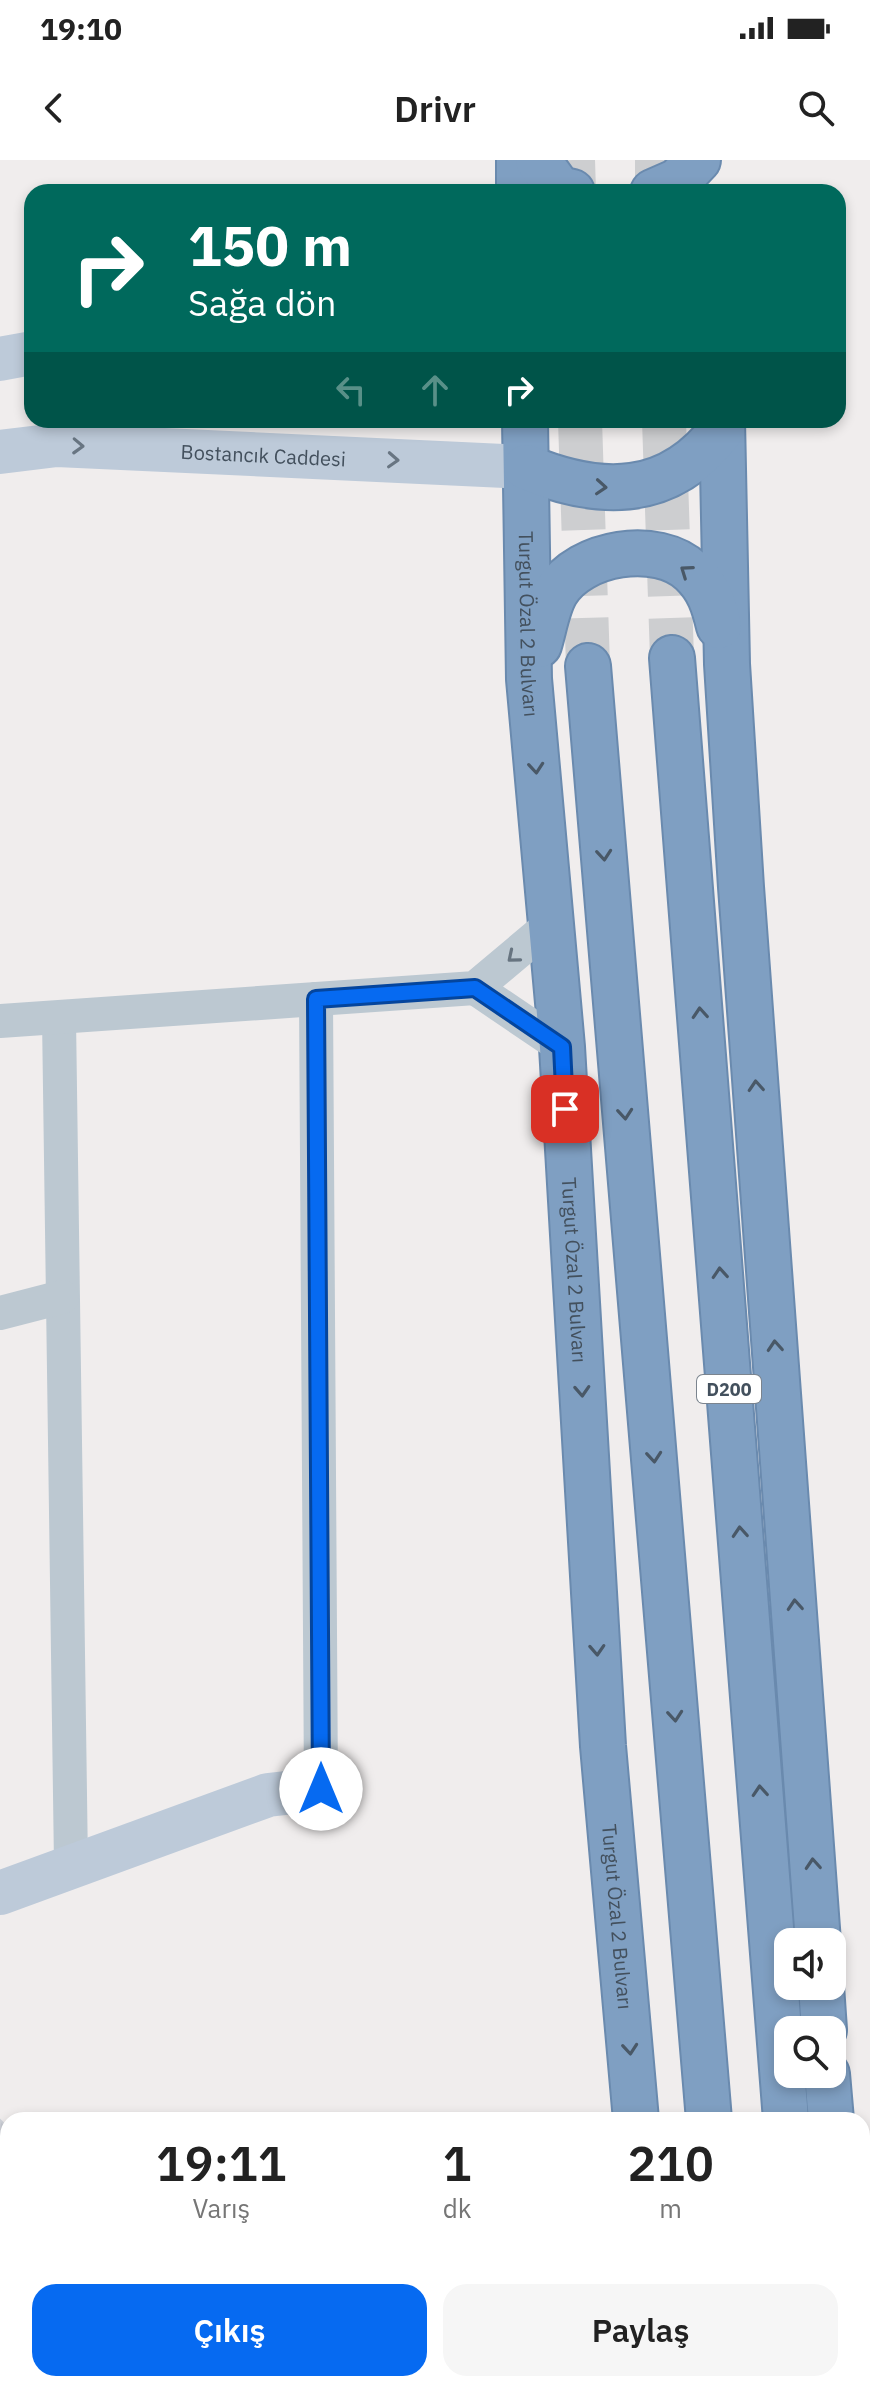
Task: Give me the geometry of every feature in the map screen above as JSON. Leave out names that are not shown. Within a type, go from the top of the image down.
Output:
[{"type":"highway","points":[[519,160],[519,184]]},
{"type":"highway","points":[[538,160],[555,184]]},
{"type":"highway","points":[[671,184],[698,160]]},
{"type":"highway","points":[[717,160],[717,184]]},
{"type":"highway","name":"Turgut Özal 2 Bulvarı","points":[[525,428],[529,679],[562,1047],[603,1746],[635,2112]]},
{"type":"highway","points":[[526,467],[563,482],[605,489],[646,485],[683,467],[711,444],[720,428]]},
{"type":"highway","points":[[722,428],[727,664],[817,1928]]},
{"type":"highway","points":[[529,679],[556,592],[587,563],[629,554],[657,554],[691,570],[712,596],[727,664]]},
{"type":"highway","name":"D200","points":[[672,658],[785,2112]]},
{"type":"highway","points":[[588,666],[708,2112]]},
{"type":"highway","points":[[828,2088],[830,2112]]},
{"type":"main road","points":[[0,359],[24,354]]},
{"type":"main road","name":"Bostancık Caddesi","points":[[0,452],[57,445],[526,467]]},
{"type":"main road","points":[[0,1893],[268,1795],[321,1789]]},
{"type":"street","points":[[0,1021],[475,988],[550,925]]},
{"type":"street","points":[[475,988],[562,1047]]},
{"type":"street","points":[[316,999],[321,1789]]},
{"type":"street","points":[[59,1018],[71,1865]]},
{"type":"street","points":[[0,1313],[62,1297]]},
{"type":"tunnel","points":[[573,160],[574,184]]},
{"type":"tunnel","points":[[657,160],[657,184]]},
{"type":"tunnel","points":[[580,428],[588,666]]},
{"type":"tunnel","points":[[664,428],[672,658]]},
{"type":"route","points":[[321,1789],[316,999],[475,988],[562,1047],[565,1109]]}]
